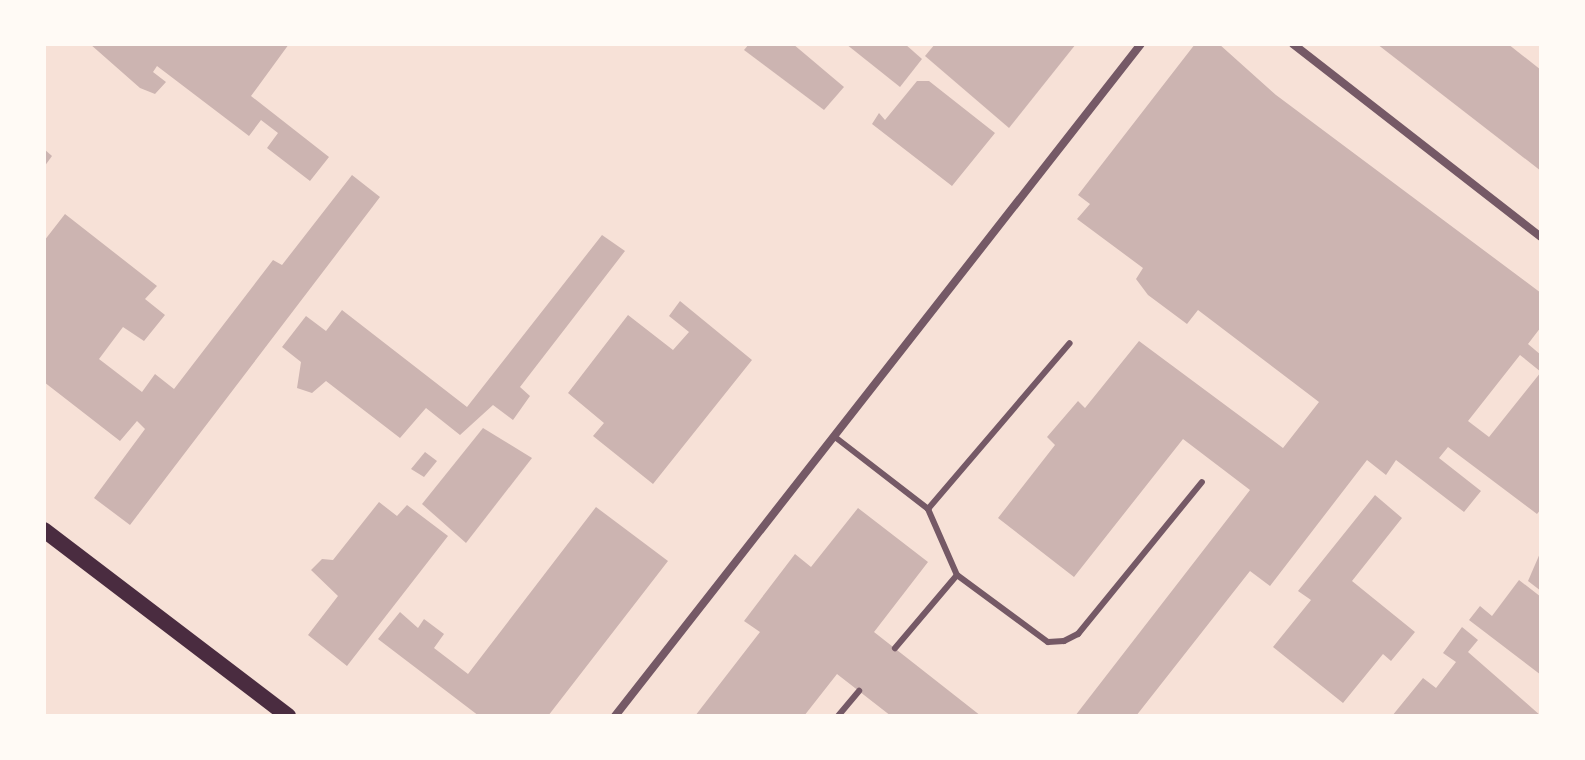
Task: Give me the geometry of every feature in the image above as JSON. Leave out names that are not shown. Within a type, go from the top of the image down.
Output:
[{"type":"main road","points":[[44,530],[288,716]]},
{"type":"street","points":[[615,716],[1141,44]]},
{"type":"street","points":[[1293,44],[1541,237]]},
{"type":"lane","points":[[928,509],[1070,343]]},
{"type":"lane","points":[[835,437],[928,509],[957,575],[1048,642],[1064,641],[1078,634],[1202,482]]},
{"type":"lane","points":[[895,648],[957,575]]},
{"type":"lane","points":[[838,716],[859,691]]},
{"type":"building","points":[[90,44],[289,44],[251,96],[329,157],[310,181],[267,148],[278,133],[261,120],[249,136],[157,66],[153,72],[166,82],[155,94],[140,88]]},
{"type":"building","points":[[749,44],[793,44],[844,87],[824,110],[744,50]]},
{"type":"building","points":[[846,44],[905,44],[922,59],[900,87]]},
{"type":"building","points":[[935,44],[1076,44],[1009,128],[925,56]]},
{"type":"building","points":[[1195,44],[1219,44],[1276,95],[1541,293],[1541,327],[1528,344],[1541,355],[1541,372],[1541,509],[1537,514],[1448,447],[1439,458],[1481,491],[1464,512],[1396,460],[1386,475],[1367,460],[1270,586],[1250,571],[1136,716],[1075,716],[1250,490],[1183,439],[1074,577],[998,518],[1055,445],[1047,437],[1078,401],[1085,408],[1139,341],[1283,448],[1319,402],[1198,310],[1187,324],[1148,295],[1136,279],[1143,268],[1077,219],[1090,204],[1078,195]],"holes":[[[1520,355],[1541,372],[1489,437],[1468,421]]]},
{"type":"building","points":[[1377,44],[1508,44],[1541,70],[1541,171]]},
{"type":"building","points":[[917,81],[929,81],[995,133],[952,186],[872,124],[879,113],[885,120]]},
{"type":"building","points":[[44,149],[52,156],[44,167]]},
{"type":"building","points":[[352,175],[380,197],[130,525],[94,498],[145,429],[137,421],[120,441],[44,382],[44,241],[65,214],[157,286],[145,299],[165,315],[144,341],[123,327],[99,359],[142,392],[155,374],[174,389],[273,260],[282,265]]},
{"type":"building","points":[[602,235],[625,251],[520,387],[530,396],[513,420],[493,405],[460,435],[426,408],[400,438],[326,381],[312,393],[297,388],[301,362],[282,347],[306,316],[326,331],[342,310],[467,407]]},
{"type":"building","points":[[680,301],[752,360],[653,484],[593,436],[604,423],[568,393],[628,315],[673,350],[689,332],[669,316]]},
{"type":"building","points":[[483,428],[532,458],[466,543],[422,504]]},
{"type":"building","points":[[425,452],[437,461],[424,477],[411,469]]},
{"type":"building","points":[[1375,495],[1402,518],[1352,581],[1415,632],[1391,661],[1383,654],[1343,703],[1273,647],[1311,600],[1298,591]]},
{"type":"building","points":[[379,502],[397,516],[407,505],[448,536],[347,666],[308,635],[338,596],[311,570],[322,559],[333,560]]},
{"type":"building","points":[[596,507],[668,561],[548,716],[479,716],[378,639],[400,612],[418,628],[424,619],[444,634],[434,648],[468,674]]},
{"type":"building","points":[[858,508],[928,562],[874,632],[981,716],[891,716],[837,674],[804,716],[695,716],[760,632],[744,621],[795,554],[811,567]]},
{"type":"building","points":[[1541,551],[1541,591],[1528,581]]},
{"type":"building","points":[[1519,580],[1541,597],[1541,675],[1469,620],[1480,606],[1492,616]]},
{"type":"building","points":[[1462,627],[1478,640],[1468,652],[1541,716],[1392,716],[1423,678],[1436,688],[1456,662],[1443,653]]}]
